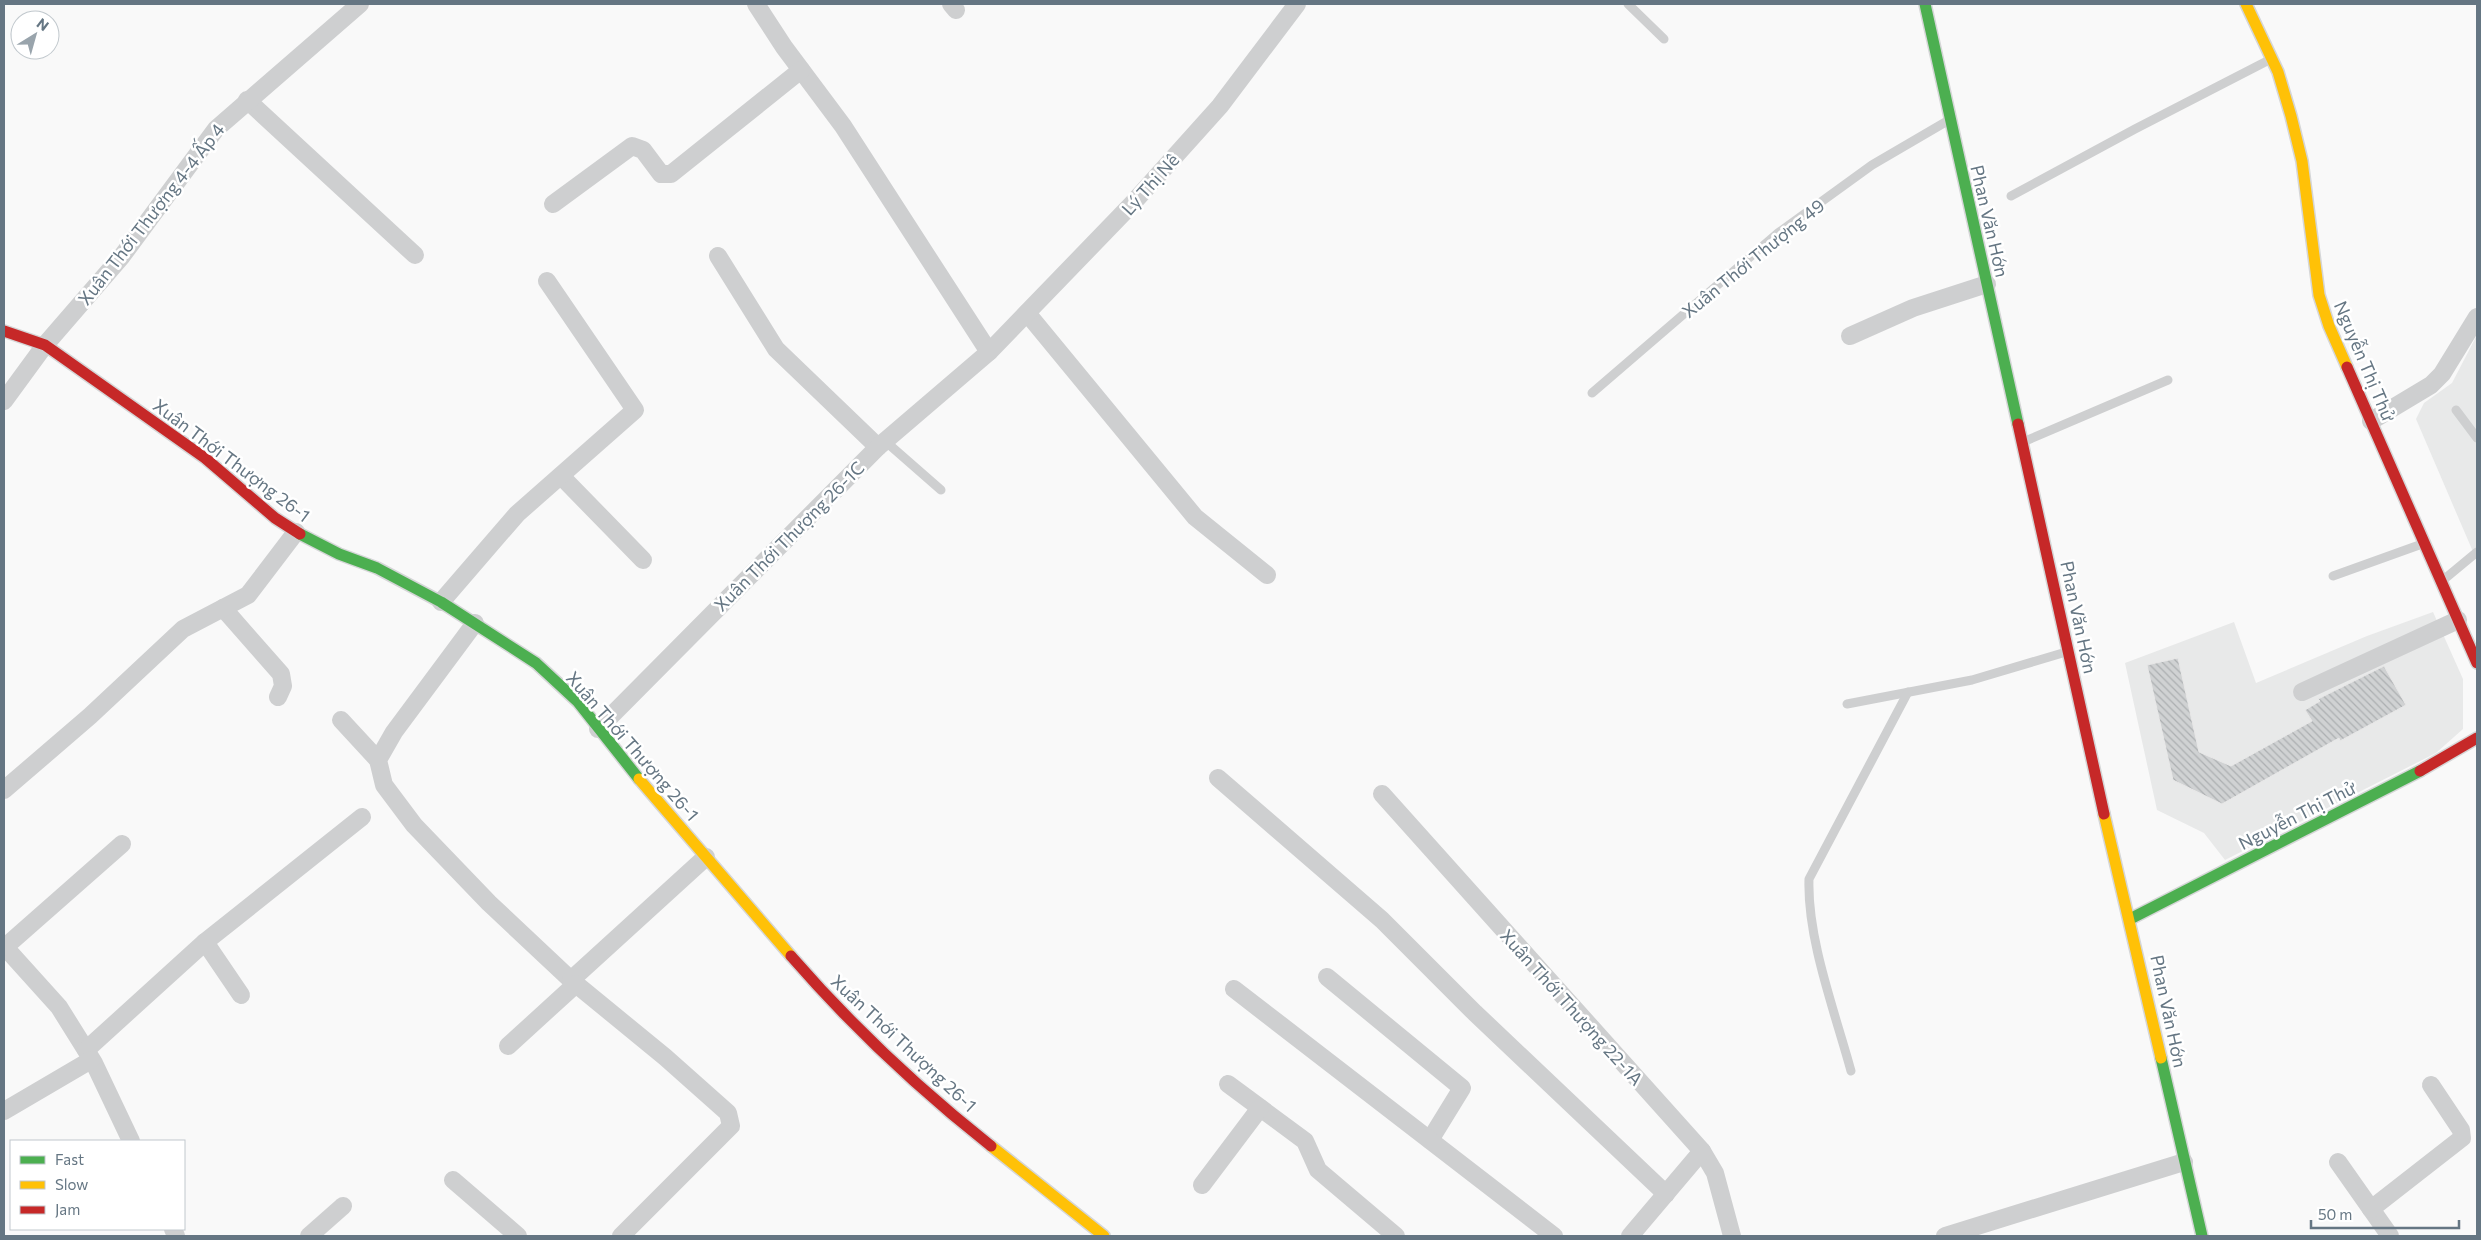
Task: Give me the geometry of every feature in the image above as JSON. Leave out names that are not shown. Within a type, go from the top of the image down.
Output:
[{"type":"street","name":"Xuân Thới Thượng 4-4 Ấp 4","points":[[4,401],[45,345],[122,256],[216,128],[360,4]]},
{"type":"street","points":[[756,4],[801,70],[843,126],[989,352]]},
{"type":"street","name":"Lý Thị Nê","points":[[989,352],[1132,204],[1220,106],[1297,4]]},
{"type":"street","name":"Phan Văn Hớn","points":[[1925,4],[1949,120],[2023,442],[2108,832],[2130,919],[2202,1236]]},
{"type":"street","name":"Nguyễn Thị Thử","points":[[2246,4],[2272,59],[2291,116],[2302,161],[2319,295],[2329,326],[2477,663]]},
{"type":"street","points":[[553,204],[632,146],[643,150],[661,174],[671,174],[801,70]]},
{"type":"street","points":[[247,100],[415,255]]},
{"type":"street","points":[[718,256],[776,349],[881,444]]},
{"type":"street","points":[[441,602],[517,514],[635,410],[547,281]]},
{"type":"street","points":[[1850,336],[1912,308],[1987,284]]},
{"type":"street","points":[[1027,313],[1194,517],[1267,576]]},
{"type":"street","points":[[2371,421],[2431,385],[2442,374],[2477,317]]},
{"type":"street","name":"Xuân Thới Thượng 26-1","points":[[4,330],[45,345],[198,453],[275,518],[296,532],[339,554],[376,568],[441,602],[536,663],[578,702],[598,729],[810,978],[883,1051],[986,1142],[1104,1236]]},
{"type":"street","name":"Xuân Thới Thượng 26-1C","points":[[598,729],[881,444],[989,352]]},
{"type":"street","points":[[561,476],[643,560]]},
{"type":"street","points":[[4,790],[90,716],[183,629],[248,596],[296,532]]},
{"type":"street","points":[[223,608],[281,674],[283,686],[278,697]]},
{"type":"street","points":[[2302,692],[2458,620]]},
{"type":"street","points":[[378,760],[394,732],[475,623]]},
{"type":"street","points":[[341,720],[378,760],[384,785],[414,825],[489,903],[574,982],[665,1057],[728,1113],[731,1126],[621,1236]]},
{"type":"street","name":"Nguyễn Thị Thử","points":[[2130,919],[2402,782],[2477,738]]},
{"type":"street","points":[[1218,778],[1382,920],[1475,1014],[1666,1194]]},
{"type":"street","name":"Xuân Thới Thượng 22-1A","points":[[1382,794],[1702,1151],[1716,1173],[1732,1236]]},
{"type":"street","points":[[4,1111],[89,1055],[205,942],[362,817]]},
{"type":"street","points":[[122,844],[4,947],[59,1007],[89,1055],[131,1140]]},
{"type":"street","points":[[508,1046],[706,857]]},
{"type":"street","points":[[205,942],[241,995]]},
{"type":"street","points":[[1327,977],[1462,1088],[1430,1140]]},
{"type":"street","points":[[1234,989],[1554,1236]]},
{"type":"street","points":[[1228,1084],[1305,1141],[1318,1170],[1396,1236]]},
{"type":"street","points":[[2370,1209],[2462,1138],[2461,1130],[2431,1085]]},
{"type":"street","points":[[1202,1185],[1260,1108]]},
{"type":"street","points":[[1630,1236],[1702,1151]]},
{"type":"street","points":[[1945,1236],[1987,1230],[2184,1162]]},
{"type":"street","points":[[2338,1162],[2390,1236]]},
{"type":"street","points":[[453,1180],[518,1236]]},
{"type":"street","points":[[309,1236],[344,1206]]},
{"type":"lane","points":[[1628,4],[1664,39]]},
{"type":"lane","points":[[2011,196],[2135,129],[2272,59]]},
{"type":"lane","name":"Xuân Thới Thượng 49","points":[[1592,393],[1778,232],[1872,165],[1949,120]]},
{"type":"lane","points":[[2023,442],[2168,380]]},
{"type":"lane","points":[[2456,410],[2477,438]]},
{"type":"lane","points":[[881,444],[942,490]]},
{"type":"lane","points":[[2333,576],[2425,543]]},
{"type":"lane","points":[[2442,581],[2477,552]]},
{"type":"lane","points":[[1847,704],[1972,680],[2068,651]]},
{"type":"lane","points":[[1852,1071],[1817,948],[1808,899],[1808,879],[1908,692]]},
{"type":"shaded area","points":[[2477,335],[2477,561],[2416,419],[2424,403],[2452,383]]},
{"type":"shaded area","points":[[2433,612],[2463,679],[2463,729],[2436,753],[2225,860],[2204,833],[2157,810],[2125,663],[2234,622],[2256,683],[2367,636]]},
{"type":"building","points":[[2178,658],[2199,752],[2231,766],[2312,721],[2305,710],[2320,701],[2318,699],[2384,666],[2406,705],[2340,741],[2339,738],[2222,804],[2173,780],[2147,665]]},
{"type":"traffic: fast","points":[[1925,4],[2018,424]]},
{"type":"traffic: fast","points":[[300,534],[339,554],[377,568],[441,602],[536,663],[578,702],[639,779]]},
{"type":"traffic: fast","points":[[2130,919],[2420,771]]},
{"type":"traffic: fast","points":[[2161,1058],[2202,1236]]},
{"type":"traffic: slow","points":[[2246,4],[2278,72],[2291,116],[2302,161],[2319,295],[2329,326],[2347,367]]},
{"type":"traffic: slow","points":[[639,779],[791,956]]},
{"type":"traffic: slow","points":[[2104,814],[2161,1058]]},
{"type":"traffic: slow","points":[[991,1146],[1104,1236]]},
{"type":"traffic: jam","points":[[4,331],[45,345],[205,458],[275,518],[300,534]]},
{"type":"traffic: jam","points":[[2347,367],[2477,663]]},
{"type":"traffic: jam","points":[[2018,424],[2104,814]]},
{"type":"traffic: jam","points":[[2420,771],[2477,738]]},
{"type":"traffic: jam","points":[[791,956],[837,1007],[886,1056],[991,1146]]}]
